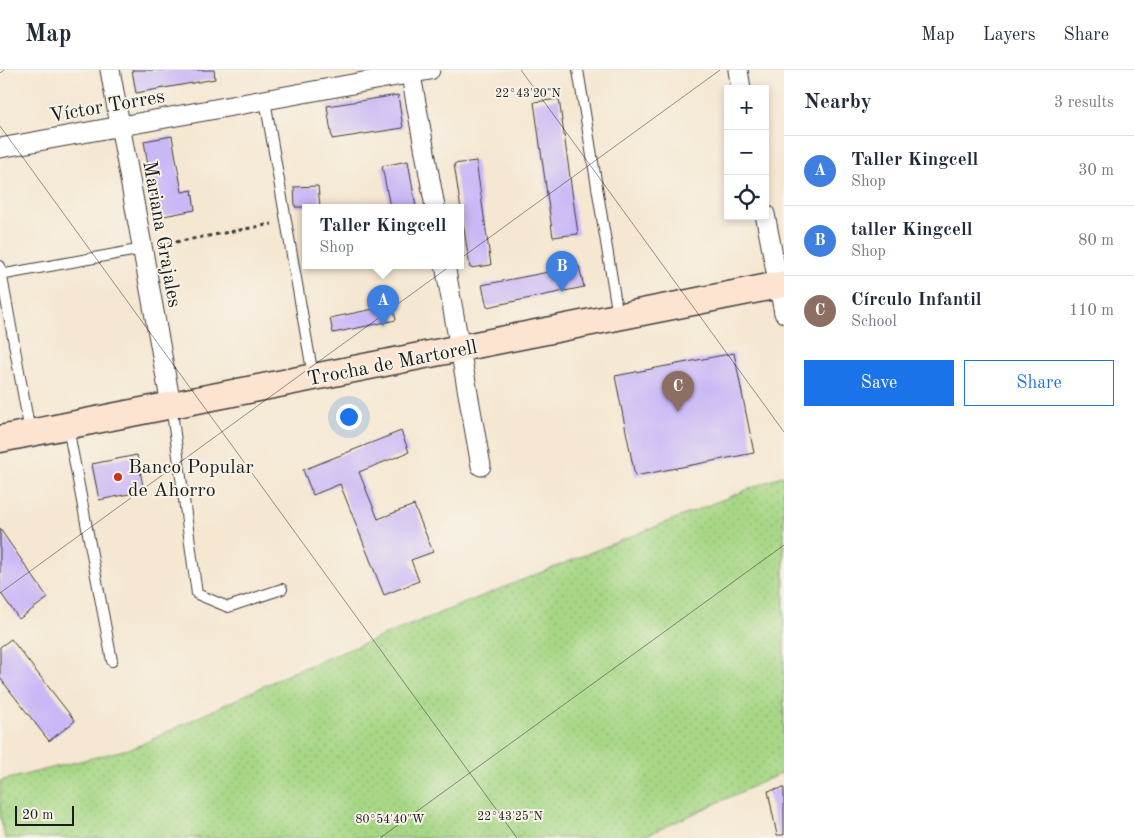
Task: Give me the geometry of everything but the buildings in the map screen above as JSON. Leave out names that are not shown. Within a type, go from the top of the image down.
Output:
[{"type":"street","name":"Mariana Grajales","points":[[110,70],[171,405]]},
{"type":"street","name":"Víctor Torres","points":[[0,148],[410,72],[430,70]]},
{"type":"street","points":[[738,70],[741,85]]},
{"type":"street","points":[[410,72],[434,204]]},
{"type":"street","points":[[766,220],[781,285],[784,313]]},
{"type":"street","points":[[446,269],[481,466]]},
{"type":"street","name":"Trocha de Martorell","points":[[0,439],[781,285]]},
{"type":"lane","points":[[578,70],[618,317]]},
{"type":"lane","points":[[265,100],[313,377]]},
{"type":"lane","points":[[30,433],[1,272],[143,249]]},
{"type":"lane","points":[[171,405],[197,594],[228,607],[282,589]]},
{"type":"lane","points":[[68,426],[112,661]]},
{"type":"path","points":[[143,249],[287,221]]},
{"type":"green space","points":[[784,475],[784,772],[641,838],[5,838],[0,815],[0,781],[136,747],[293,672]]},
{"type":"place","name":"taller Kingcell","points":[[562,292]]},
{"type":"place","name":"Taller Kingcell","points":[[383,326]]},
{"type":"place","name":"Círculo Infantil","points":[[678,412]]},
{"type":"place","name":"Banco Popular de Ahorro","points":[[118,477]]}]
